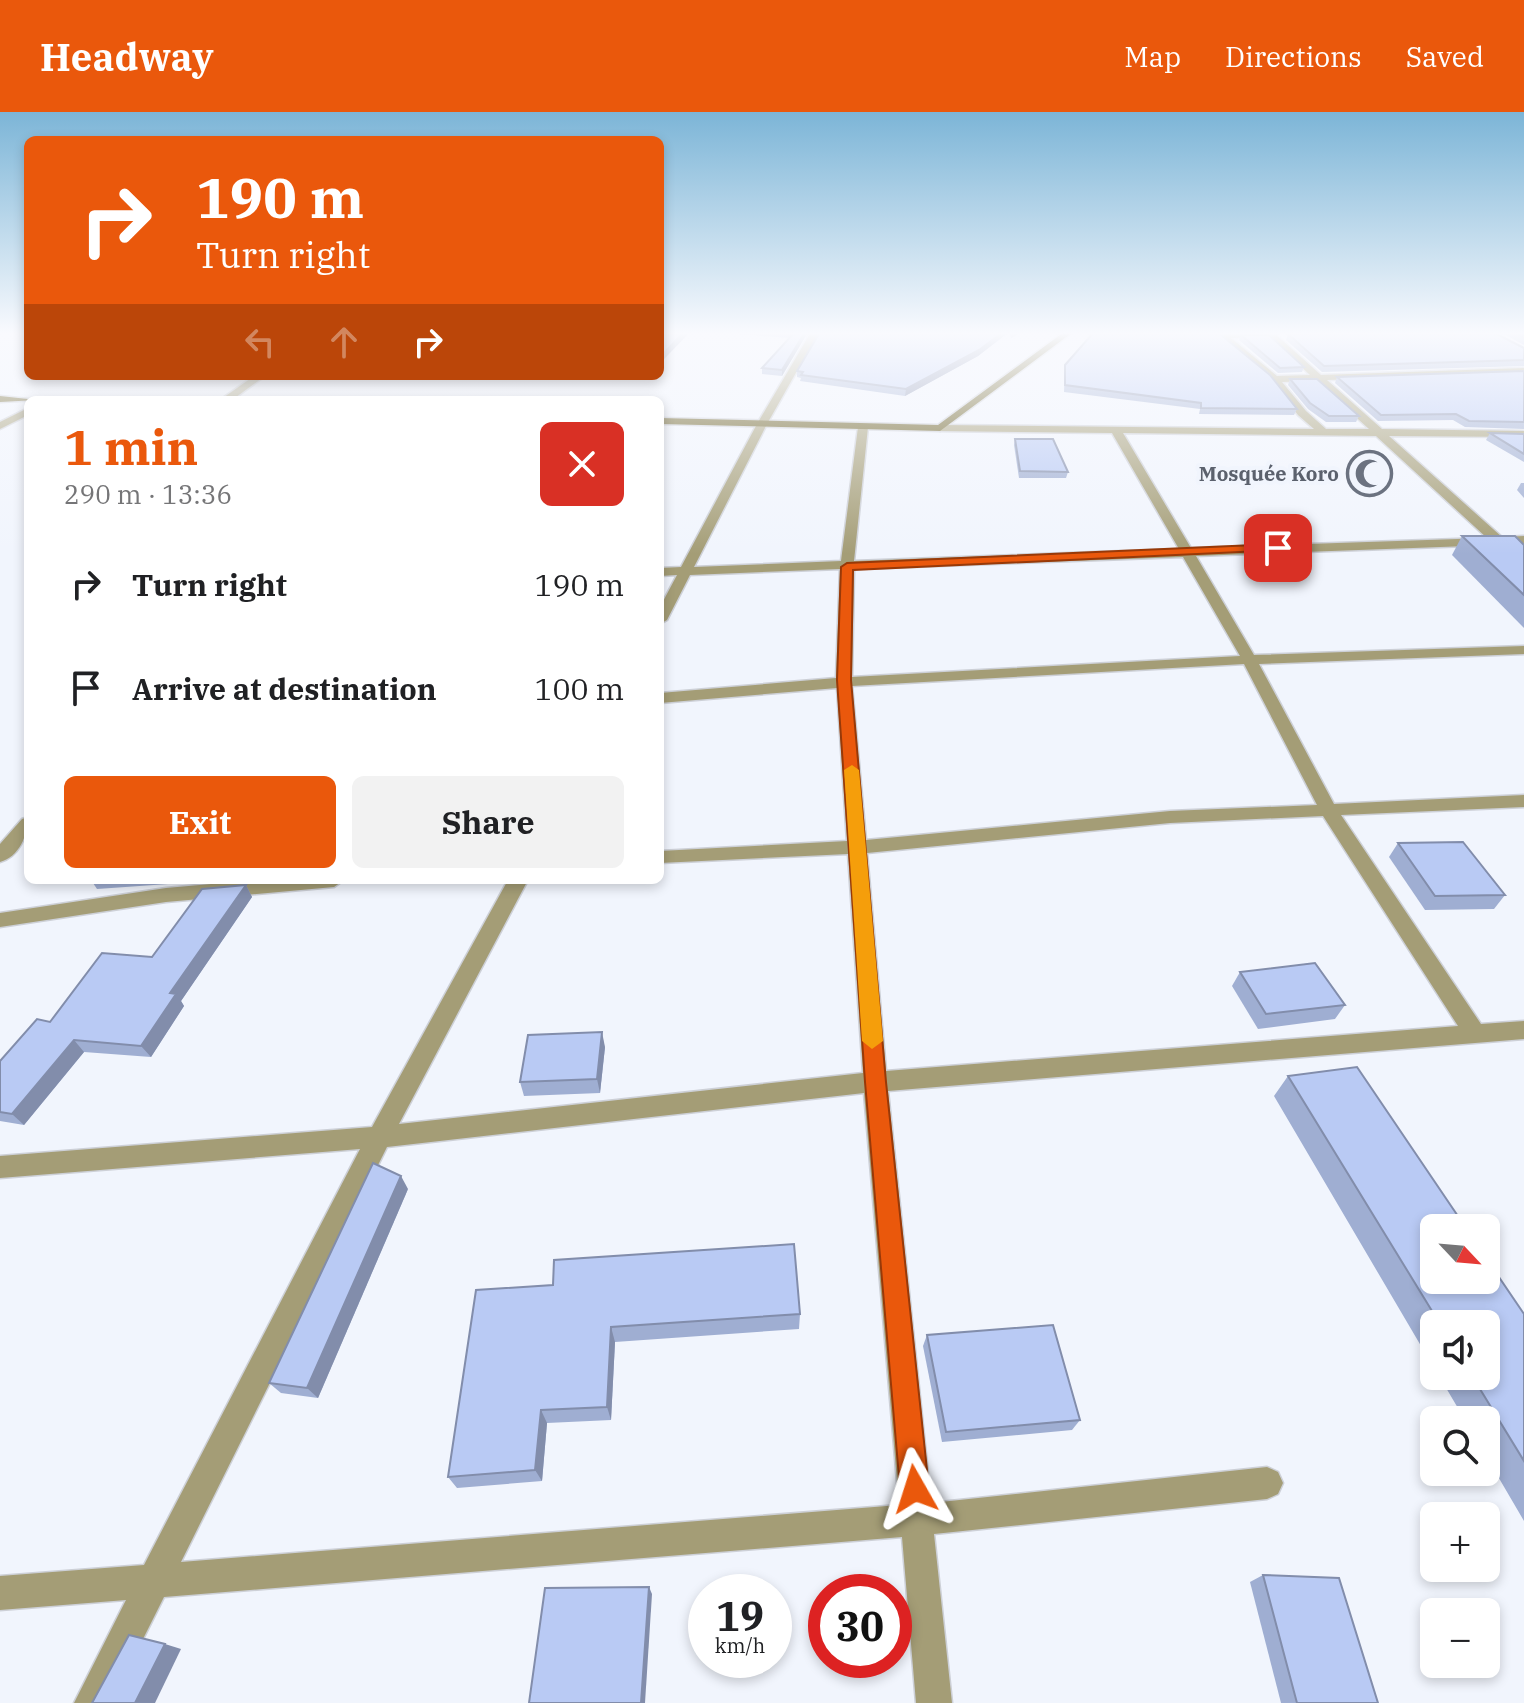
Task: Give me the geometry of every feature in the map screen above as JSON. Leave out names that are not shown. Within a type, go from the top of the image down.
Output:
[{"type":"main road","points":[[664,421],[940,428],[969,406]]},
{"type":"street","points":[[664,613],[772,406]]},
{"type":"street","points":[[1297,406],[1325,433]]},
{"type":"street","points":[[1351,406],[1524,564]]},
{"type":"street","points":[[0,426],[24,413]]},
{"type":"street","points":[[863,427],[847,567],[844,680],[875,1082],[934,1703]]},
{"type":"street","points":[[940,428],[1524,434]]},
{"type":"street","points":[[1116,430],[1183,551],[1249,659],[1329,811],[1476,1035]]},
{"type":"street","points":[[664,572],[1524,540]]},
{"type":"street","points":[[664,698],[844,680],[1249,659],[1524,650]]},
{"type":"street","points":[[664,857],[859,847],[1170,817],[1524,801]]},
{"type":"street","points":[[0,856],[24,828]]},
{"type":"street","points":[[0,920],[166,895],[289,884]]},
{"type":"street","points":[[92,1703],[157,1581],[379,1137],[516,884]]},
{"type":"street","points":[[0,1167],[379,1137],[875,1082],[1524,1030]]},
{"type":"street","points":[[0,1593],[918,1520],[1267,1483]]},
{"type":"building","points":[[1295,406],[1297,409],[1201,408]]},
{"type":"building","points":[[1315,406],[1348,406],[1359,416],[1329,416]]},
{"type":"building","points":[[1371,406],[1524,406],[1524,422],[1469,421],[1456,414],[1381,415]]},
{"type":"building","points":[[1490,433],[1524,434],[1524,454]]},
{"type":"building","points":[[1015,439],[1053,439],[1068,472],[1020,471]]},
{"type":"building","points":[[1462,536],[1515,536],[1524,545],[1524,595]]},
{"type":"building","points":[[1463,842],[1505,895],[1435,896],[1398,843]]},
{"type":"building","points":[[246,885],[170,993],[176,994],[141,1046],[74,1040],[12,1114],[0,1112],[0,1061],[37,1019],[50,1022],[102,953],[152,957],[202,889]]},
{"type":"building","points":[[1315,963],[1345,1005],[1266,1014],[1240,972]]},
{"type":"building","points":[[602,1032],[597,1079],[520,1082],[528,1035]]},
{"type":"building","points":[[1357,1067],[1457,1214],[1420,1214],[1420,1291],[1288,1076]]},
{"type":"building","points":[[373,1163],[401,1176],[307,1388],[269,1383]]},
{"type":"building","points":[[794,1244],[800,1314],[611,1327],[607,1407],[541,1410],[535,1470],[448,1477],[476,1290],[553,1285],[554,1260]]},
{"type":"building","points":[[1500,1279],[1524,1314],[1524,1461],[1500,1422],[1500,1406],[1490,1406],[1481,1390],[1500,1390],[1500,1310],[1431,1310],[1422,1294],[1500,1294]]},
{"type":"building","points":[[1053,1325],[1080,1420],[946,1432],[927,1335]]},
{"type":"building","points":[[1263,1575],[1339,1578],[1378,1703],[1297,1703]]},
{"type":"building","points":[[649,1587],[641,1703],[529,1703],[545,1588]]},
{"type":"building","points":[[129,1635],[165,1644],[135,1703],[92,1703]]},
{"type":"slow traffic","points":[[852,770],[872,1041]]},
{"type":"place","name":"Mosquée Koro","points":[[1370,473]]},
{"type":"route","points":[[915,1489],[875,1082],[844,680],[847,567],[1278,548]]}]
